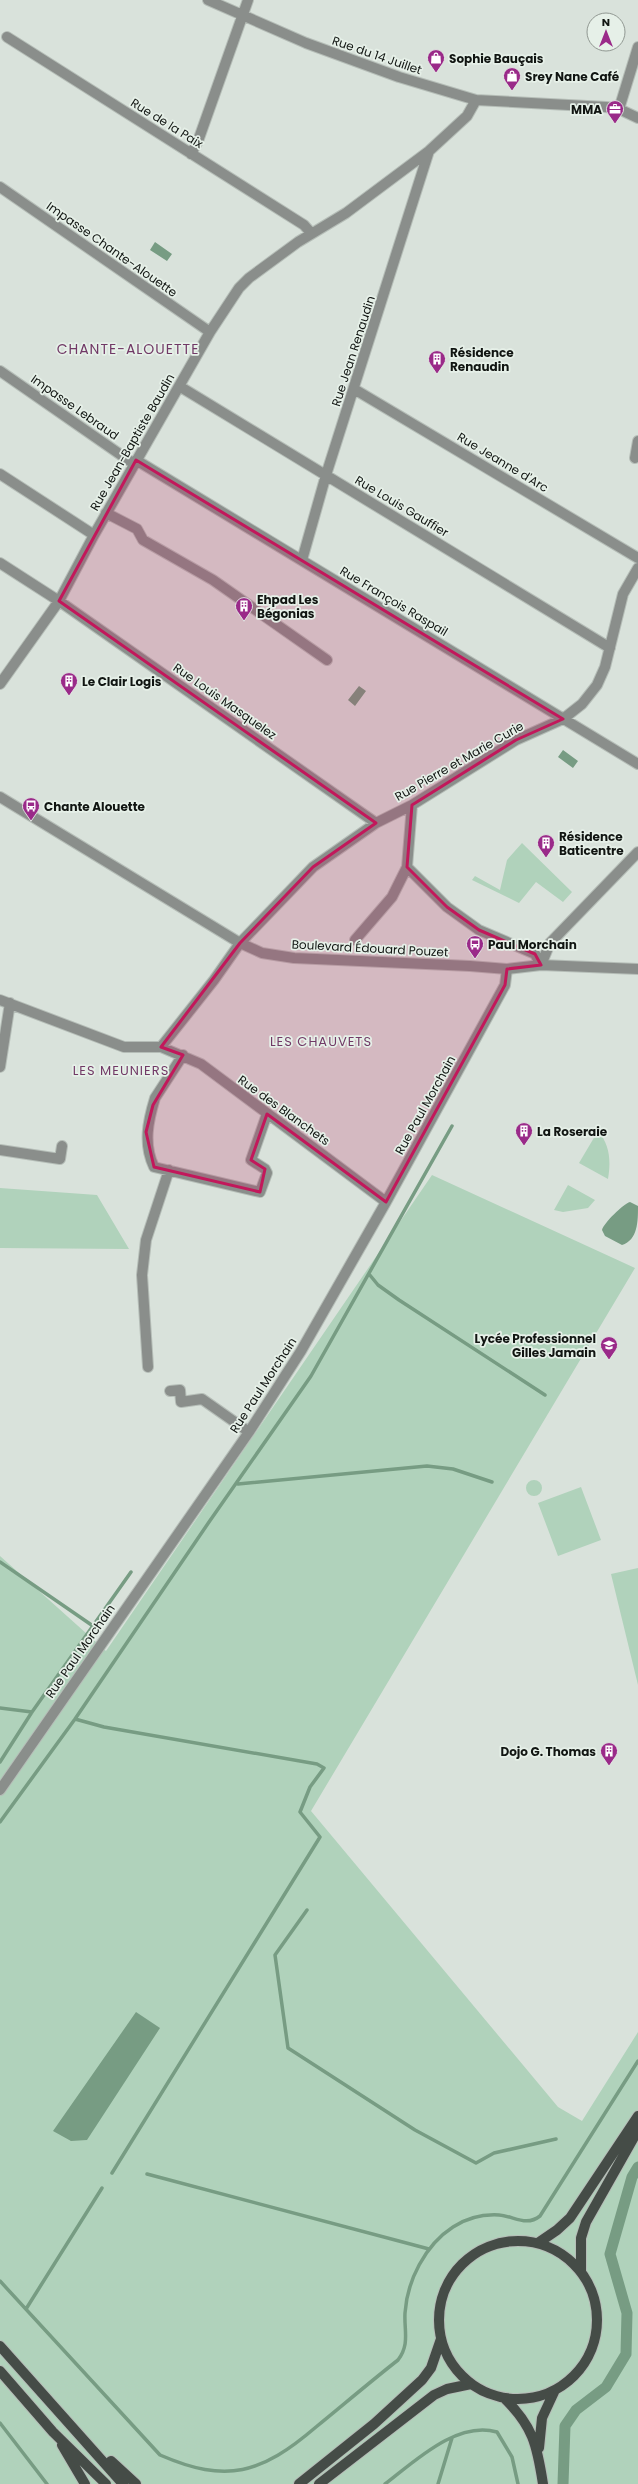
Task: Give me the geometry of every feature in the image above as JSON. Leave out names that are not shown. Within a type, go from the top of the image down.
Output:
[{"type":"main road","points":[[538,2242],[557,2230],[570,2218],[638,2116]]},
{"type":"main road","points":[[581,2271],[580,2242],[586,2222],[638,2130]]},
{"type":"main road","points":[[511,2240],[538,2242],[566,2256],[581,2271],[588,2281],[597,2305],[596,2337],[583,2366],[566,2384],[555,2390],[530,2398],[504,2398],[487,2393],[472,2384],[454,2366],[441,2339],[439,2312],[446,2286],[462,2263],[478,2251],[497,2243],[511,2240]]},
{"type":"main road","points":[[299,2484],[368,2429],[414,2389],[431,2368],[441,2339]]},
{"type":"main road","points":[[0,2346],[75,2428],[123,2484]]},
{"type":"main road","points":[[0,2371],[53,2432],[106,2484]]},
{"type":"main road","points":[[319,2484],[434,2395],[447,2389],[472,2384]]},
{"type":"main road","points":[[539,2458],[542,2418],[555,2390]]},
{"type":"main road","points":[[504,2398],[526,2421],[539,2458],[543,2484]]},
{"type":"main road","points":[[75,2428],[136,2484]]},
{"type":"main road","points":[[53,2432],[86,2484]]},
{"type":"street","name":"Rue du 14 Juillet","points":[[208,0],[306,43],[385,72],[476,100],[618,109],[638,118]]},
{"type":"street","points":[[191,154],[198,140],[248,0]]},
{"type":"street","name":"Rue de la Paix","points":[[7,37],[304,225],[311,233]]},
{"type":"street","points":[[618,109],[638,47]]},
{"type":"street","name":"Rue Jean-Baptiste Baudin","points":[[0,684],[59,601],[135,462],[210,332],[235,294],[249,278],[311,233],[346,213],[429,151],[467,116],[476,100]]},
{"type":"street","name":"Rue Jean Renaudin","points":[[302,560],[326,475],[429,151]]},
{"type":"street","name":"Impasse Chante-Alouette","points":[[0,187],[210,332]]},
{"type":"street","name":"Impasse Lebraud","points":[[0,371],[135,462]]},
{"type":"street","name":"Rue Louis Gauffier","points":[[179,386],[610,648]]},
{"type":"street","name":"Rue Jeanne d'Arc","points":[[354,389],[638,558]]},
{"type":"street","points":[[635,458],[638,441]]},
{"type":"street","name":"Rue François Raspail","points":[[135,462],[302,560],[638,764]]},
{"type":"street","points":[[0,474],[94,535]]},
{"type":"street","points":[[106,513],[137,529],[144,540],[213,580],[327,660]]},
{"type":"street","name":"Rue Louis Masquelez","points":[[0,563],[59,601],[376,822]]},
{"type":"street","name":"Rue Pierre et Marie Curie","points":[[161,1047],[214,980],[240,943],[313,867],[376,822],[412,805],[516,740],[563,719],[582,704],[597,685],[610,648],[623,594],[638,568]]},
{"type":"street","name":"Boulevard Édouard Pouzet","points":[[0,797],[240,943],[262,953],[294,958],[507,969],[541,965],[638,969]]},
{"type":"street","points":[[355,940],[392,897],[407,867],[412,805]]},
{"type":"street","points":[[541,965],[550,943],[638,852]]},
{"type":"street","points":[[407,867],[446,907],[479,930],[535,954],[541,965]]},
{"type":"street","name":"Rue Paul Morchain","points":[[0,1790],[249,1432],[301,1351],[386,1202],[505,985],[507,969]]},
{"type":"street","points":[[0,1067],[5,1001]]},
{"type":"street","name":"Rue des Blanchets","points":[[5,1001],[124,1047],[161,1047],[183,1055],[201,1064],[386,1202]]},
{"type":"street","points":[[183,1055],[155,1098],[146,1132],[154,1167],[260,1192],[267,1174],[265,1169],[251,1160],[267,1114]]},
{"type":"street","points":[[0,1150],[60,1159],[62,1146]]},
{"type":"street","points":[[148,1367],[142,1275],[146,1240],[169,1170]]},
{"type":"street","points":[[170,1391],[180,1390],[181,1402],[202,1399],[249,1432]]},
{"type":"highlighted area","points":[[136,460],[563,719],[516,740],[412,805],[407,867],[447,907],[479,930],[535,954],[541,965],[507,969],[505,985],[386,1202],[267,1114],[251,1160],[265,1169],[260,1192],[154,1167],[146,1132],[153,1105],[183,1055],[161,1047],[240,943],[313,867],[376,823],[59,601]]},
{"type":"shaded area","points":[[155,242],[172,254],[167,261],[150,250]]},
{"type":"shaded area","points":[[359,686],[366,691],[355,706],[348,700]]},
{"type":"shaded area","points":[[563,750],[578,761],[573,768],[558,757]]},
{"type":"shaded area","points":[[522,843],[572,892],[563,902],[536,882],[519,903],[472,880],[475,876],[500,890],[507,860]]},
{"type":"shaded area","points":[[598,1131],[605,1142],[609,1154],[608,1179],[579,1163]]},
{"type":"shaded area","points":[[432,1175],[635,1268],[311,1811],[558,2107],[582,2121],[638,2032],[638,2484],[0,2484],[0,1556],[106,1651]]},
{"type":"shaded area","points":[[568,1185],[595,1200],[588,1208],[563,1212],[554,1210]]},
{"type":"shaded area","points":[[0,1188],[97,1195],[129,1249],[0,1248]]},
{"type":"shaded area","points":[[630,1202],[638,1206],[637,1224],[631,1239],[622,1245],[605,1236],[602,1230],[614,1214]]},
{"type":"shaded area","points":[[531,1480],[537,1480],[542,1485],[540,1494],[537,1496],[531,1496],[526,1491],[526,1485]]},
{"type":"shaded area","points":[[581,1487],[601,1540],[558,1556],[538,1503]]},
{"type":"shaded area","points":[[638,1568],[638,1685],[611,1574]]},
{"type":"shaded area","points":[[136,2012],[160,2028],[87,2140],[71,2141],[53,2131]]},
{"type":"waterway","points":[[0,1822],[75,1719],[209,1522],[311,1376],[452,1126]]},
{"type":"waterway","points":[[369,1274],[378,1285],[399,1300],[545,1395]]},
{"type":"waterway","points":[[238,1484],[427,1466],[453,1469],[492,1482]]},
{"type":"waterway","points":[[0,1562],[93,1626]]},
{"type":"waterway","points":[[0,1762],[32,1712],[131,1572]]},
{"type":"waterway","points":[[0,1708],[32,1712]]},
{"type":"waterway","points":[[75,1719],[104,1727],[317,1764],[324,1768],[310,1787],[300,1812],[320,1837],[112,2173]]},
{"type":"waterway","points":[[307,1910],[275,1955],[288,2048],[415,2130],[476,2163],[494,2153],[556,2139]]},
{"type":"waterway","points":[[0,2281],[160,2455],[184,2464],[205,2469],[224,2471],[242,2470],[260,2464],[278,2455],[296,2443],[398,2360],[402,2354],[406,2337],[405,2313],[409,2289],[419,2265],[426,2254],[443,2235],[453,2227],[475,2217],[499,2215],[530,2221],[540,2216],[638,2061]]},
{"type":"waterway","points":[[563,2484],[565,2426],[576,2410],[606,2387],[626,2354],[627,2313],[610,2254],[632,2177],[638,2167]]},
{"type":"waterway","points":[[147,2174],[429,2249]]},
{"type":"waterway","points":[[26,2309],[102,2188]]},
{"type":"waterway","points":[[0,2423],[47,2484]]},
{"type":"waterway","points":[[385,2484],[437,2445],[452,2437],[467,2432],[482,2430],[497,2432],[512,2457],[518,2484]]},
{"type":"waterway","points":[[438,2484],[452,2438]]},
{"type":"place","name":"Sophie Bauçais","points":[[436,73]]},
{"type":"place","name":"Srey Nane Café","points":[[512,91]]},
{"type":"place","name":"MMA","points":[[615,124]]},
{"type":"place","name":"Résidence Renaudin","points":[[437,374]]},
{"type":"place","name":"Ehpad Les Bégonias","points":[[244,621]]},
{"type":"place","name":"Le Clair Logis","points":[[69,696]]},
{"type":"place","name":"Chante Alouette","points":[[31,821]]},
{"type":"place","name":"Résidence Baticentre","points":[[546,858]]},
{"type":"place","name":"Paul Morchain","points":[[475,959]]},
{"type":"place","name":"La Roseraie","points":[[524,1146]]},
{"type":"place","name":"Lycée Professionnel Gilles Jamain","points":[[609,1360]]},
{"type":"place","name":"Dojo G. Thomas","points":[[609,1766]]},
{"type":"district","name":"CHANTE-ALOUETTE","points":[[128,349]]},
{"type":"district","name":"LES CHAUVETS","points":[[321,1041]]},
{"type":"district","name":"LES MEUNIERS","points":[[121,1070]]}]
